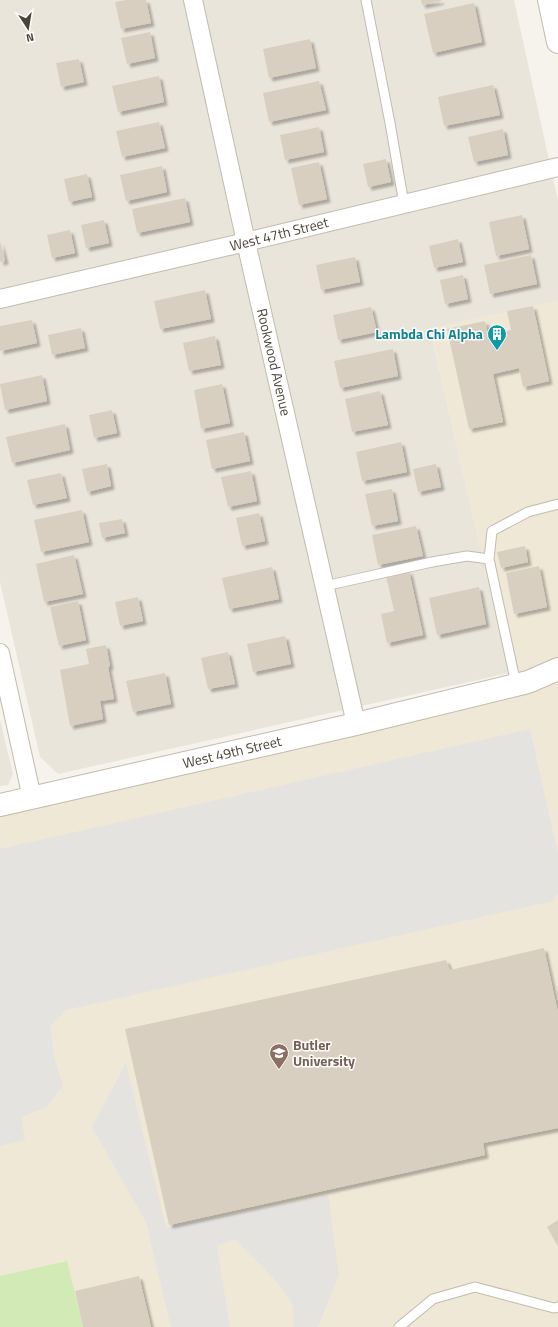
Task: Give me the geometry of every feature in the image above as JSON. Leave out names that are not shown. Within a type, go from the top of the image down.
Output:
[{"type":"street","name":"Rookwood Avenue","points":[[193,0],[246,242],[356,724]]},
{"type":"street","points":[[549,0],[558,42]]},
{"type":"street","name":"West 47th Street","points":[[0,299],[246,242],[558,166]]},
{"type":"street","points":[[0,653],[32,798]]},
{"type":"street","name":"West 49th Street","points":[[0,805],[356,724],[516,684],[555,678]]},
{"type":"street","name":"West 49th Street","points":[[464,698],[500,703],[531,695],[555,678]]},
{"type":"lane","points":[[366,0],[404,204]]},
{"type":"lane","points":[[516,684],[489,559],[492,531],[528,512],[558,504]]},
{"type":"lane","points":[[325,586],[432,562],[467,556],[489,559]]},
{"type":"lane","points":[[399,1327],[433,1299],[475,1287],[554,1308],[558,1307]]},
{"type":"shaded area","points":[[0,0],[514,0],[558,201],[558,301],[430,329],[509,673],[58,774],[40,757],[0,582]]},
{"type":"shaded area","name":"Butler University","points":[[558,301],[558,1327],[0,1327],[0,813],[514,695],[430,328]]},
{"type":"shaded area","points":[[0,720],[13,774],[8,785],[0,786]]},
{"type":"shaded area","points":[[530,729],[558,854],[558,893],[553,901],[66,1010],[50,1027],[55,1060],[63,1086],[47,1107],[21,1117],[25,1140],[0,1146],[0,849]]},
{"type":"shaded area","points":[[126,1063],[166,1228],[328,1195],[339,1275],[318,1327],[293,1327],[293,1306],[278,1283],[235,1239],[217,1246],[230,1327],[171,1327],[146,1222],[92,1127]]},
{"type":"green space","points":[[67,1261],[83,1327],[0,1327],[0,1276]]},
{"type":"building","points":[[126,0],[146,0],[151,23],[121,29],[115,2]]},
{"type":"building","points":[[421,0],[441,0],[441,1],[422,5]]},
{"type":"building","points":[[474,3],[482,42],[433,53],[424,14]]},
{"type":"building","points":[[150,32],[155,58],[127,64],[121,38]]},
{"type":"building","points":[[310,39],[316,68],[269,78],[263,49]]},
{"type":"building","points":[[79,59],[84,82],[61,87],[56,63]]},
{"type":"building","points":[[159,76],[164,102],[118,112],[112,86]]},
{"type":"building","points":[[319,81],[326,110],[269,122],[263,93]]},
{"type":"building","points":[[493,85],[500,115],[444,126],[438,97]]},
{"type":"building","points":[[159,122],[165,148],[122,157],[116,131]]},
{"type":"building","points":[[319,127],[324,152],[285,160],[280,135]]},
{"type":"building","points":[[503,129],[508,155],[474,162],[468,137]]},
{"type":"building","points":[[386,159],[391,182],[368,187],[363,164]]},
{"type":"building","points":[[319,162],[327,199],[299,205],[291,168]]},
{"type":"building","points":[[162,166],[167,192],[126,201],[120,175]]},
{"type":"building","points":[[87,174],[92,197],[69,202],[64,179]]},
{"type":"building","points":[[185,198],[190,222],[137,233],[132,209]]},
{"type":"building","points":[[522,215],[529,249],[496,256],[489,222]]},
{"type":"building","points":[[104,220],[109,243],[86,248],[81,225]]},
{"type":"building","points":[[70,230],[75,253],[52,258],[47,235]]},
{"type":"building","points":[[458,239],[463,262],[434,268],[429,246]]},
{"type":"building","points":[[0,241],[5,261],[0,262]]},
{"type":"building","points":[[531,255],[537,284],[490,294],[484,265]]},
{"type":"building","points":[[355,257],[360,282],[321,290],[316,265]]},
{"type":"building","points":[[463,275],[468,299],[445,304],[440,280]]},
{"type":"building","points":[[205,290],[211,319],[160,329],[154,301]]},
{"type":"building","name":"Lambda Chi Alpha","points":[[533,306],[549,381],[523,387],[519,368],[493,374],[503,422],[469,429],[447,329],[485,321],[488,335],[511,330],[507,311]]},
{"type":"building","points":[[371,307],[377,332],[338,340],[333,315]]},
{"type":"building","points":[[32,320],[37,343],[0,351],[0,326]]},
{"type":"building","points":[[81,328],[85,348],[52,355],[48,335]]},
{"type":"building","points":[[215,336],[221,365],[189,371],[183,343]]},
{"type":"building","points":[[393,349],[398,376],[340,388],[334,361]]},
{"type":"building","points":[[42,375],[47,401],[5,410],[0,384]]},
{"type":"building","points":[[222,384],[230,423],[201,429],[194,390]]},
{"type":"building","points":[[380,391],[388,425],[352,432],[345,399]]},
{"type":"building","points":[[112,410],[117,433],[94,438],[89,415]]},
{"type":"building","points":[[65,424],[70,450],[12,463],[6,437]]},
{"type":"building","points":[[244,432],[250,461],[212,469],[206,440]]},
{"type":"building","points":[[401,442],[407,472],[362,481],[356,452]]},
{"type":"building","points":[[107,464],[111,486],[87,492],[82,469]]},
{"type":"building","points":[[436,464],[441,487],[418,492],[413,469]]},
{"type":"building","points":[[251,471],[257,501],[228,507],[221,477]]},
{"type":"building","points":[[61,473],[67,498],[33,505],[27,480]]},
{"type":"building","points":[[392,489],[398,521],[372,526],[365,494]]},
{"type":"building","points":[[82,510],[89,542],[41,552],[34,520]]},
{"type":"building","points":[[259,513],[265,541],[242,546],[236,518]]},
{"type":"building","points":[[122,519],[125,533],[102,538],[99,523]]},
{"type":"building","points":[[416,526],[423,556],[378,565],[372,535]]},
{"type":"building","points":[[525,546],[528,562],[501,568],[497,552]]},
{"type":"building","points":[[74,555],[83,594],[44,602],[36,564]]},
{"type":"building","points":[[539,566],[547,607],[514,614],[506,573]]},
{"type":"building","points":[[272,567],[279,599],[229,609],[222,578]]},
{"type":"building","points":[[409,571],[423,635],[387,643],[381,614],[394,611],[386,576]]},
{"type":"building","points":[[479,587],[486,624],[437,635],[429,598]]},
{"type":"building","points":[[138,597],[143,621],[120,626],[115,602]]},
{"type":"building","points":[[78,601],[86,640],[59,646],[50,607]]},
{"type":"building","points":[[285,636],[291,664],[253,672],[247,644]]},
{"type":"building","points":[[106,645],[110,666],[108,667],[114,699],[100,701],[103,719],[70,726],[60,670],[89,664],[86,649]]},
{"type":"building","points":[[228,652],[235,684],[208,689],[201,658]]},
{"type":"building","points":[[165,673],[171,704],[133,712],[126,681]]},
{"type":"building","points":[[544,948],[558,1013],[558,1128],[483,1143],[485,1155],[169,1225],[125,1029],[446,960],[450,970]]},
{"type":"building","points":[[558,1220],[558,1246],[547,1227]]},
{"type":"building","points":[[139,1276],[151,1327],[83,1327],[75,1291]]},
{"type":"place","name":"Lambda Chi Alpha","points":[[497,351]]},
{"type":"place","name":"Butler University","points":[[279,1070]]}]
